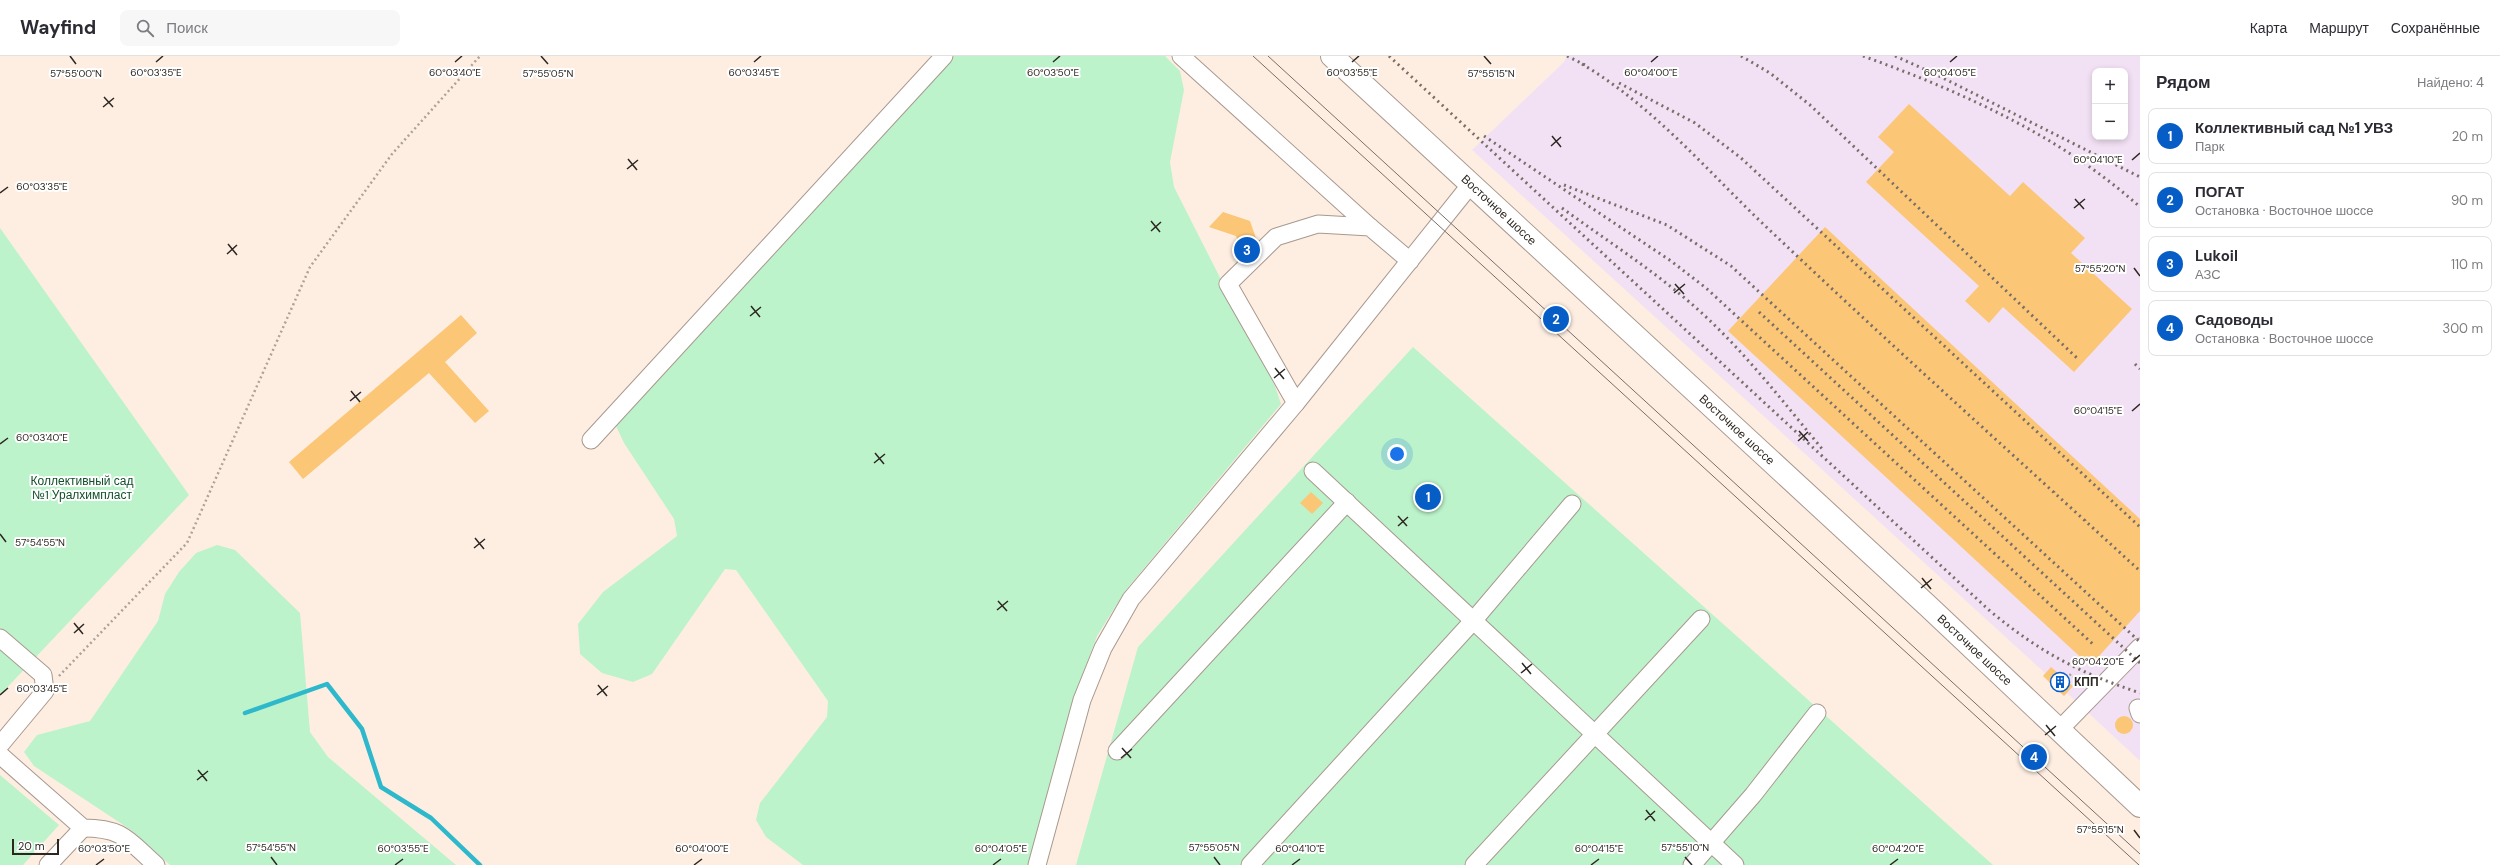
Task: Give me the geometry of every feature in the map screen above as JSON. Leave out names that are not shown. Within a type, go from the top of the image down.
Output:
[{"type":"main road","name":"Восточное шоссе","points":[[1332,56],[2140,806]]},
{"type":"street","points":[[591,440],[944,56]]},
{"type":"street","points":[[1181,56],[1370,227],[1410,261]]},
{"type":"street","points":[[1037,865],[1082,700],[1103,648],[1131,599],[1296,403],[1471,184]]},
{"type":"street","points":[[1296,403],[1228,284],[1276,237],[1318,224],[1370,227]]},
{"type":"street","points":[[1313,471],[1735,865]]},
{"type":"street","points":[[1117,751],[1347,502]]},
{"type":"street","points":[[1250,865],[1473,620],[1572,504]]},
{"type":"street","points":[[1474,865],[1594,733],[1701,619]]},
{"type":"street","points":[[0,638],[44,675],[45,691],[0,745]]},
{"type":"street","points":[[2059,730],[2140,647]]},
{"type":"street","points":[[1692,865],[1754,795],[1817,713]]},
{"type":"street","points":[[0,755],[82,828],[98,828],[121,833],[156,865]]},
{"type":"street","points":[[48,865],[82,828]]},
{"type":"path","points":[[45,691],[187,543],[310,267],[392,154],[480,56]]},
{"type":"shaded area","points":[[1567,56],[2140,56],[2140,761],[2067,693],[2064,696],[2043,676],[2045,673],[1472,150],[1564,62]]},
{"type":"green space","points":[[954,56],[1165,56],[1180,71],[1184,90],[1170,162],[1174,187],[1275,386],[1281,404],[1125,591],[1097,636],[1075,695],[1028,865],[803,865],[766,837],[756,820],[760,803],[827,717],[828,701],[736,570],[725,569],[652,674],[633,682],[602,673],[580,654],[578,624],[603,592],[677,536],[674,519],[624,443],[616,426],[623,413]]},
{"type":"green space","name":"Коллективный сад №1 Уралхимпласт","points":[[0,228],[189,495],[0,695]]},
{"type":"green space","points":[[1413,347],[1993,865],[1076,865],[1138,647]]},
{"type":"green space","points":[[217,545],[235,550],[300,613],[310,732],[328,757],[456,865],[170,865],[131,830],[34,766],[24,752],[37,735],[90,721],[158,621],[165,594],[179,572],[196,553]]},
{"type":"green space","points":[[0,775],[59,825],[23,865],[0,865]]},
{"type":"building","points":[[1909,104],[2010,196],[2023,182],[2085,238],[2071,253],[2132,309],[2074,372],[2003,307],[1989,323],[1965,301],[1979,286],[1866,182],[1894,152],[1878,137]]},
{"type":"building","points":[[1223,212],[1250,221],[1259,247],[1246,262],[1236,236],[1209,227]]},
{"type":"building","points":[[1825,227],[2140,519],[2140,611],[2090,666],[1728,331]]},
{"type":"building","points":[[461,315],[477,333],[445,362],[489,411],[475,423],[429,373],[303,479],[289,462]]},
{"type":"building","points":[[1311,492],[1323,503],[1312,514],[1300,503]]},
{"type":"building","name":"КПП","points":[[2051,667],[2073,686],[2064,696],[2043,676]]},
{"type":"building","points":[[2124,716],[2130,719],[2133,725],[2130,731],[2124,734],[2118,731],[2115,725],[2118,719]]},
{"type":"waterway","points":[[245,713],[327,684],[362,729],[381,787],[431,818],[480,865]]},
{"type":"tram line","points":[[1253,56],[2139,865]]},
{"type":"tram line","points":[[1268,56],[2140,854]]},
{"type":"railway","points":[[1389,56],[1990,611],[2026,639],[2061,660],[2098,677],[2140,693]]},
{"type":"railway","points":[[1567,56],[1587,66]]},
{"type":"railway","points":[[1741,56],[1770,73],[1810,105],[2078,359]]},
{"type":"railway","points":[[1863,56],[1937,85],[2009,118],[2077,159],[2140,207]]},
{"type":"railway","points":[[1895,56],[1937,75],[2140,177]]},
{"type":"railway","points":[[1582,64],[1610,82],[1660,123],[1822,279],[2140,571]]},
{"type":"railway","points":[[1619,83],[1695,123],[1741,158],[2140,527]]},
{"type":"railway","points":[[1484,136],[1671,261],[1706,288],[2095,646]]},
{"type":"railway","points":[[1564,185],[1667,225],[1731,266],[2140,642]]},
{"type":"railway","points":[[1562,208],[1653,273],[1705,316],[1751,364],[1823,450]]},
{"type":"railway","points":[[1759,312],[2140,663]]},
{"type":"railway","points":[[2135,364],[2140,369]]},
{"type":"place","name":"Lukoil","points":[[1247,250]]},
{"type":"place","name":"ПОГАТ","points":[[1556,319]]},
{"type":"place","name":"Коллективный сад №1 УВЗ","points":[[1428,497]]},
{"type":"place","name":"КПП","points":[[2060,682]]},
{"type":"place","name":"Садоводы","points":[[2034,757]]}]
